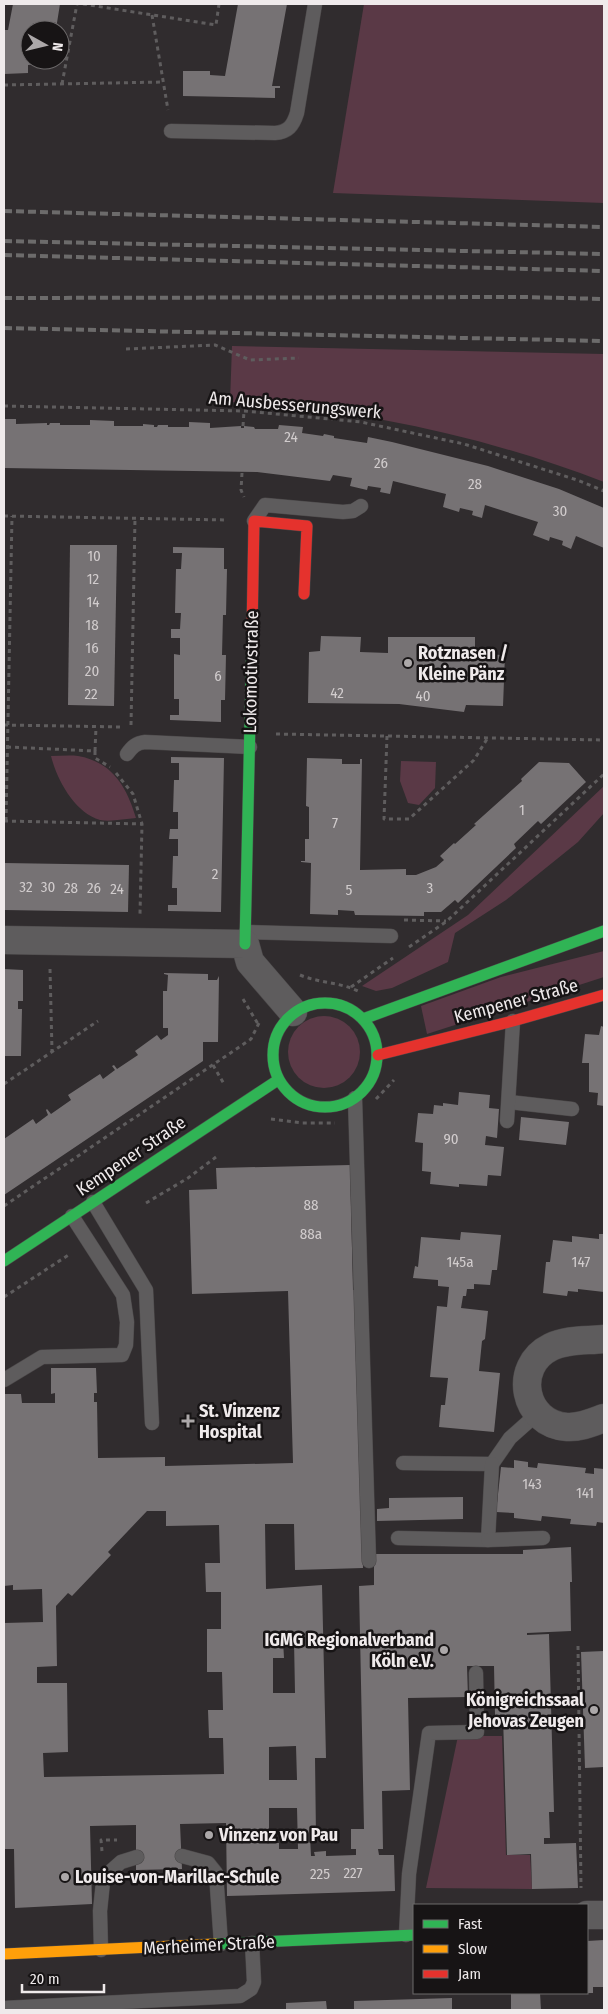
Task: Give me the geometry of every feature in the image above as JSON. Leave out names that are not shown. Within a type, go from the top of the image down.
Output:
[{"type":"main road","points":[[254,521],[307,526],[304,594]]},
{"type":"main road","name":"Lokomotivstraße","points":[[246,938],[254,521]]},
{"type":"main road","name":"Kempener Straße","points":[[363,1019],[604,931]]},
{"type":"main road","name":"Kempener Straße","points":[[520,962],[595,946]]},
{"type":"main road","name":"Kempener Straße","points":[[378,1055],[513,1021],[604,995]]},
{"type":"main road","points":[[280,996],[305,1006],[325,1002],[345,1006],[363,1019],[374,1034],[378,1055],[374,1074],[363,1092],[346,1104],[327,1108],[306,1105],[288,1093],[278,1080],[272,1056],[280,996]]},
{"type":"main road","name":"Kempener Straße","points":[[4,1261],[278,1080]]},
{"type":"main road","name":"Merheimer Straße","points":[[4,1954],[410,1935]]},
{"type":"street","points":[[4,940],[139,942],[246,938]]},
{"type":"street","name":"Lokomotivstraße","points":[[246,938],[250,962],[280,996]]},
{"type":"street","points":[[604,1339],[564,1342],[552,1346],[541,1353],[535,1360],[527,1382],[527,1395],[537,1414],[549,1422],[569,1428],[604,1418]]},
{"type":"street","points":[[588,1907],[604,1915]]},
{"type":"lane","points":[[171,131],[275,133],[287,130],[297,113],[315,4]]},
{"type":"lane","points":[[254,521],[265,504],[343,512],[353,511],[361,506]]},
{"type":"lane","points":[[127,754],[132,747],[145,742],[250,740]]},
{"type":"lane","points":[[246,938],[391,936]]},
{"type":"lane","points":[[508,1121],[513,1021]]},
{"type":"lane","points":[[354,1098],[369,1561]]},
{"type":"lane","points":[[509,1102],[572,1109]]},
{"type":"lane","points":[[93,1202],[146,1290],[152,1423]]},
{"type":"lane","points":[[4,1380],[42,1357],[122,1355],[126,1345],[127,1322],[123,1295],[72,1216]]},
{"type":"lane","points":[[488,1540],[492,1464],[510,1438],[537,1414]]},
{"type":"lane","points":[[402,1463],[492,1464]]},
{"type":"lane","points":[[398,1538],[488,1540],[543,1538]]},
{"type":"lane","points":[[410,1935],[410,1874],[429,1733],[477,1732],[476,1673]]},
{"type":"lane","points":[[182,1856],[208,1863],[216,1873],[221,1944]]},
{"type":"lane","points":[[101,1950],[100,1911],[104,1882],[120,1862],[137,1857]]},
{"type":"lane","points":[[4,2008],[240,1996],[251,1989],[254,1982],[252,1943]]},
{"type":"path","points":[[62,84],[77,4]]},
{"type":"path","points":[[83,4],[216,25],[219,4]]},
{"type":"path","points":[[152,15],[167,107]]},
{"type":"path","points":[[4,84],[163,82]]},
{"type":"path","points":[[126,349],[215,345],[250,360],[299,358]]},
{"type":"path","name":"Am Ausbesserungswerk","points":[[4,406],[244,411],[361,422],[464,444],[577,480],[604,491]]},
{"type":"path","points":[[243,426],[244,411]]},
{"type":"path","points":[[4,516],[254,521]]},
{"type":"path","points":[[12,516],[5,822],[142,824]]},
{"type":"path","points":[[131,727],[135,518]]},
{"type":"path","points":[[96,727],[95,758],[112,768],[133,794],[142,824],[139,942]]},
{"type":"path","points":[[387,736],[384,819],[409,819],[474,760],[487,738]]},
{"type":"path","points":[[250,740],[387,736],[604,740]]},
{"type":"path","points":[[7,747],[95,750]]},
{"type":"path","points":[[407,948],[447,921],[604,774]]},
{"type":"path","points":[[50,940],[52,1051]]},
{"type":"path","points":[[351,987],[399,954]]},
{"type":"path","points":[[298,974],[313,981],[351,987],[365,994]]},
{"type":"path","points":[[258,1024],[242,997],[280,996]]},
{"type":"path","points":[[4,1206],[252,1039],[258,1024],[280,996]]},
{"type":"path","points":[[4,1084],[98,1020]]},
{"type":"path","points":[[578,1646],[584,1904]]},
{"type":"shaded area","points":[[364,4],[604,4],[604,203],[333,193]]},
{"type":"shaded area","points":[[232,346],[604,354],[604,482],[513,451],[420,427],[326,411],[230,402]]},
{"type":"shaded area","points":[[51,756],[78,756],[101,764],[117,778],[123,787],[136,818],[113,821],[100,820],[91,816],[75,803],[68,794]]},
{"type":"shaded area","points":[[401,761],[436,762],[435,788],[419,805],[408,803],[400,781]]},
{"type":"shaded area","points":[[604,786],[604,813],[578,842],[506,900],[455,933],[448,962],[392,988],[376,991],[362,986],[468,915]]},
{"type":"shaded area","points":[[604,951],[604,977],[427,1034],[421,1006],[501,977]]},
{"type":"shaded area","points":[[324,1016],[344,1022],[354,1032],[360,1052],[354,1072],[344,1082],[324,1088],[304,1082],[294,1072],[288,1052],[294,1032],[304,1022]]},
{"type":"shaded area","points":[[458,1736],[502,1736],[506,1855],[530,1855],[532,1889],[426,1888]]},
{"type":"building","points":[[13,4],[60,4],[57,20],[20,20],[20,70],[28,70],[28,73],[4,74],[4,30],[8,30]]},
{"type":"building","points":[[238,4],[287,4],[272,86],[280,86],[280,88],[275,88],[275,98],[183,96],[183,71],[210,71],[210,75],[225,76]]},
{"type":"building","points":[[4,419],[16,419],[16,424],[47,423],[47,425],[50,423],[60,423],[60,425],[90,425],[90,420],[114,421],[114,426],[143,426],[143,424],[154,425],[154,427],[168,425],[168,427],[189,427],[189,422],[210,423],[210,428],[241,426],[241,428],[244,428],[244,426],[254,427],[255,429],[278,429],[279,425],[303,427],[302,433],[323,436],[324,434],[334,436],[334,438],[367,443],[368,437],[392,442],[488,466],[559,489],[604,508],[604,548],[576,536],[571,549],[562,545],[563,541],[550,537],[549,541],[533,535],[538,522],[485,505],[482,518],[472,515],[473,511],[460,508],[459,512],[443,507],[446,494],[393,481],[390,494],[380,492],[381,488],[368,486],[367,490],[350,486],[352,478],[333,475],[330,481],[257,472],[4,468]]},
{"type":"building","points":[[70,545],[117,545],[114,706],[68,705]]},
{"type":"building","points":[[173,547],[224,548],[224,569],[227,569],[226,615],[223,615],[222,655],[226,655],[225,700],[221,700],[221,722],[170,720],[170,715],[179,715],[179,699],[174,699],[174,654],[180,655],[180,638],[171,638],[171,629],[180,629],[181,613],[175,613],[176,569],[181,569],[182,553],[173,553]]},
{"type":"building","points":[[321,636],[361,637],[360,652],[388,653],[388,637],[475,637],[475,654],[505,655],[503,706],[466,705],[464,712],[399,704],[308,703],[309,652],[320,651]]},
{"type":"building","points":[[171,757],[224,758],[221,912],[168,911],[168,905],[177,905],[177,888],[172,888],[173,856],[178,856],[178,839],[169,839],[170,829],[178,829],[178,812],[173,812],[174,780],[179,780],[179,763],[171,763]]},
{"type":"building","points":[[307,758],[342,759],[342,764],[360,764],[360,759],[362,759],[360,870],[406,869],[406,875],[416,875],[436,867],[444,860],[440,856],[476,825],[474,824],[522,781],[521,779],[539,762],[569,763],[586,782],[541,824],[538,821],[514,844],[516,848],[458,903],[455,900],[441,912],[424,912],[424,916],[355,915],[354,911],[338,910],[338,915],[310,914],[311,863],[301,862],[305,861],[305,839],[309,839],[309,807],[306,806]]},
{"type":"building","points":[[4,863],[129,865],[128,912],[4,910]]},
{"type":"building","points":[[4,969],[23,970],[23,1001],[18,1001],[18,1009],[22,1009],[21,1056],[4,1056]]},
{"type":"building","points":[[164,973],[208,974],[208,980],[217,980],[219,976],[218,1042],[203,1042],[203,1061],[4,1195],[4,1139],[33,1119],[36,1124],[48,1115],[47,1109],[51,1114],[71,1100],[68,1095],[100,1074],[103,1079],[115,1070],[112,1066],[114,1065],[117,1069],[138,1055],[135,1051],[157,1035],[161,1040],[168,1035],[168,1028],[163,1028],[163,991],[167,991],[168,975]]},
{"type":"building","points":[[601,1026],[604,1027],[604,1106],[597,1105],[598,1093],[589,1092],[589,1063],[582,1063],[585,1034],[599,1035]]},
{"type":"building","points":[[459,1092],[490,1095],[489,1108],[499,1109],[497,1138],[486,1136],[485,1145],[504,1147],[501,1176],[488,1175],[487,1186],[459,1184],[459,1187],[430,1184],[431,1172],[422,1171],[423,1143],[415,1142],[418,1113],[433,1114],[434,1105],[443,1106],[443,1103],[458,1105]]},
{"type":"building","points":[[521,1117],[569,1122],[566,1145],[519,1140]]},
{"type":"building","points":[[350,1165],[353,1290],[356,1290],[363,1568],[295,1570],[294,1524],[265,1524],[266,1589],[322,1585],[326,1758],[315,1758],[316,1836],[310,1836],[311,1856],[315,1856],[314,1852],[326,1851],[326,1856],[356,1855],[356,1849],[351,1849],[351,1829],[364,1829],[359,1586],[374,1585],[374,1554],[523,1554],[523,1550],[571,1547],[571,1631],[527,1633],[527,1635],[549,1634],[554,1812],[549,1812],[550,1838],[544,1838],[544,1844],[576,1843],[578,1888],[532,1889],[531,1854],[507,1855],[503,1715],[495,1715],[494,1666],[467,1666],[468,1697],[408,1698],[410,1790],[382,1791],[383,1849],[378,1849],[379,1855],[394,1855],[395,1891],[227,1896],[226,1823],[180,1824],[182,1869],[136,1870],[136,1825],[90,1826],[92,1904],[15,1908],[14,1849],[4,1849],[4,1623],[43,1622],[42,1589],[13,1590],[13,1585],[4,1586],[4,1394],[21,1394],[22,1403],[55,1403],[55,1393],[51,1394],[51,1368],[96,1368],[97,1393],[94,1393],[94,1402],[97,1402],[98,1458],[165,1457],[165,1466],[293,1463],[288,1291],[192,1294],[189,1190],[217,1189],[216,1168]],"holes":[[[147,1511],[166,1511],[166,1526],[219,1525],[220,1563],[205,1563],[206,1592],[221,1592],[221,1629],[207,1629],[207,1672],[222,1672],[223,1710],[208,1710],[209,1738],[223,1738],[224,1774],[44,1777],[43,1753],[68,1752],[67,1683],[37,1683],[37,1667],[57,1666],[56,1606],[68,1593],[72,1596],[111,1555],[108,1552]],[[283,1640],[294,1640],[295,1693],[273,1693],[273,1658],[284,1658]],[[296,1746],[297,1780],[269,1780],[269,1747]],[[269,1808],[297,1808],[298,1849],[279,1849],[279,1843],[269,1843]]]},
{"type":"building","points":[[461,1232],[501,1235],[497,1270],[492,1270],[490,1285],[474,1284],[474,1289],[467,1289],[466,1296],[463,1296],[461,1308],[488,1311],[479,1371],[500,1373],[494,1432],[439,1427],[441,1405],[445,1405],[448,1378],[430,1377],[437,1306],[447,1307],[449,1287],[438,1286],[438,1280],[413,1278],[415,1266],[418,1267],[421,1237],[460,1240]]},
{"type":"building","points":[[599,1234],[604,1234],[604,1292],[578,1289],[578,1292],[568,1291],[567,1296],[543,1293],[546,1262],[550,1262],[553,1240],[572,1242],[572,1236],[599,1239]]},
{"type":"building","points":[[514,1460],[528,1462],[528,1467],[537,1468],[538,1463],[586,1468],[585,1473],[594,1474],[594,1468],[604,1469],[604,1523],[597,1522],[596,1526],[570,1524],[571,1519],[542,1516],[541,1521],[514,1518],[514,1513],[496,1512],[501,1467],[514,1468]]},
{"type":"building","points":[[463,1497],[463,1519],[377,1521],[377,1509],[389,1508],[389,1498]]},
{"type":"building","name":"Königreichssaal Jehovas Zeugen","points":[[604,1651],[604,1767],[585,1768],[581,1652]]},
{"type":"building","points":[[604,1940],[604,1987],[593,1987],[593,1993],[588,1993],[588,1941]]},
{"type":"building","points":[[511,1994],[540,1994],[541,2010],[511,2010]]},
{"type":"building","points":[[452,1998],[452,2010],[354,2010],[354,2001]]},
{"type":"building","points":[[326,2001],[327,2010],[286,2010],[286,2003]]},
{"type":"railway","points":[[4,211],[604,227]]},
{"type":"railway","points":[[4,241],[604,254]]},
{"type":"railway","points":[[4,255],[604,271]]},
{"type":"railway","points":[[4,298],[524,297],[604,299]]},
{"type":"railway","points":[[4,328],[604,341]]},
{"type":"traffic: fast","points":[[245,944],[252,631]]},
{"type":"traffic: fast","points":[[363,1019],[604,931]]},
{"type":"traffic: fast","points":[[325,1003],[345,1007],[362,1018],[373,1035],[377,1055],[373,1075],[362,1092],[345,1103],[325,1107],[305,1103],[288,1092],[277,1075],[273,1055],[277,1035],[288,1018],[305,1007],[325,1003]]},
{"type":"traffic: fast","points":[[4,1261],[278,1080]]},
{"type":"traffic: fast","points":[[215,1944],[413,1935]]},
{"type":"traffic: slow","points":[[4,1954],[215,1944]]},
{"type":"traffic: jam","points":[[252,631],[254,521],[307,526],[304,594]]},
{"type":"traffic: jam","points":[[378,1055],[513,1021],[604,995]]},
{"type":"place","name":"Rotznasen / Kleine Pänz","points":[[408,663]]},
{"type":"place","name":"St. Vinzenz Hospital","points":[[188,1421]]},
{"type":"place","name":"IGMG Regionalverband Köln e.V.","points":[[444,1650]]},
{"type":"place","name":"Königreichssaal Jehovas Zeugen","points":[[594,1710]]},
{"type":"place","name":"Vinzenz von Pau","points":[[209,1835]]},
{"type":"place","name":"Louise-von-Marillac-Schule","points":[[65,1877]]}]
